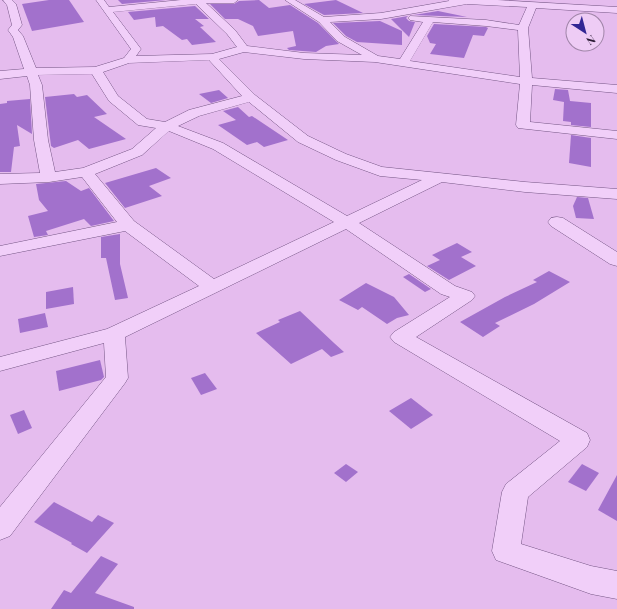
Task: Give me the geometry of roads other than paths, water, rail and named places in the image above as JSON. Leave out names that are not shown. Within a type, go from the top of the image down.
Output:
[{"type":"street","points":[[100,0],[136,49],[128,60]]},
{"type":"street","points":[[106,10],[198,1],[234,0]]},
{"type":"street","points":[[289,0],[322,20],[341,39],[375,59]]},
{"type":"street","points":[[452,0],[472,0],[617,10]]},
{"type":"street","points":[[322,20],[381,16],[472,0]]},
{"type":"street","points":[[198,1],[231,32],[244,49]]},
{"type":"street","points":[[6,2],[17,25],[13,30],[18,36],[36,85],[41,140],[49,177]]},
{"type":"street","points":[[532,5],[523,28],[526,81],[523,125],[617,135]]},
{"type":"street","points":[[381,16],[486,23],[523,28]]},
{"type":"street","points":[[404,62],[430,20]]},
{"type":"street","points":[[0,75],[32,72],[96,70],[128,60],[212,57],[244,49],[304,56],[375,59],[404,62],[526,81],[617,89]]},
{"type":"street","points":[[212,57],[251,98],[303,139],[341,157],[380,171],[525,187],[617,194]]},
{"type":"street","points":[[96,70],[113,98],[142,122],[167,126],[218,146],[346,222],[448,290],[465,296],[401,337],[578,440],[515,492],[506,551],[590,580],[617,585]]},
{"type":"street","points":[[0,179],[49,177],[86,172],[137,152],[167,126],[194,113],[251,98]]},
{"type":"street","points":[[86,172],[128,225],[213,287]]},
{"type":"street","points":[[0,364],[114,334],[439,178]]},
{"type":"street","points":[[558,222],[617,260]]},
{"type":"street","points":[[0,251],[128,225]]},
{"type":"street","points":[[0,528],[117,378],[114,334]]}]
